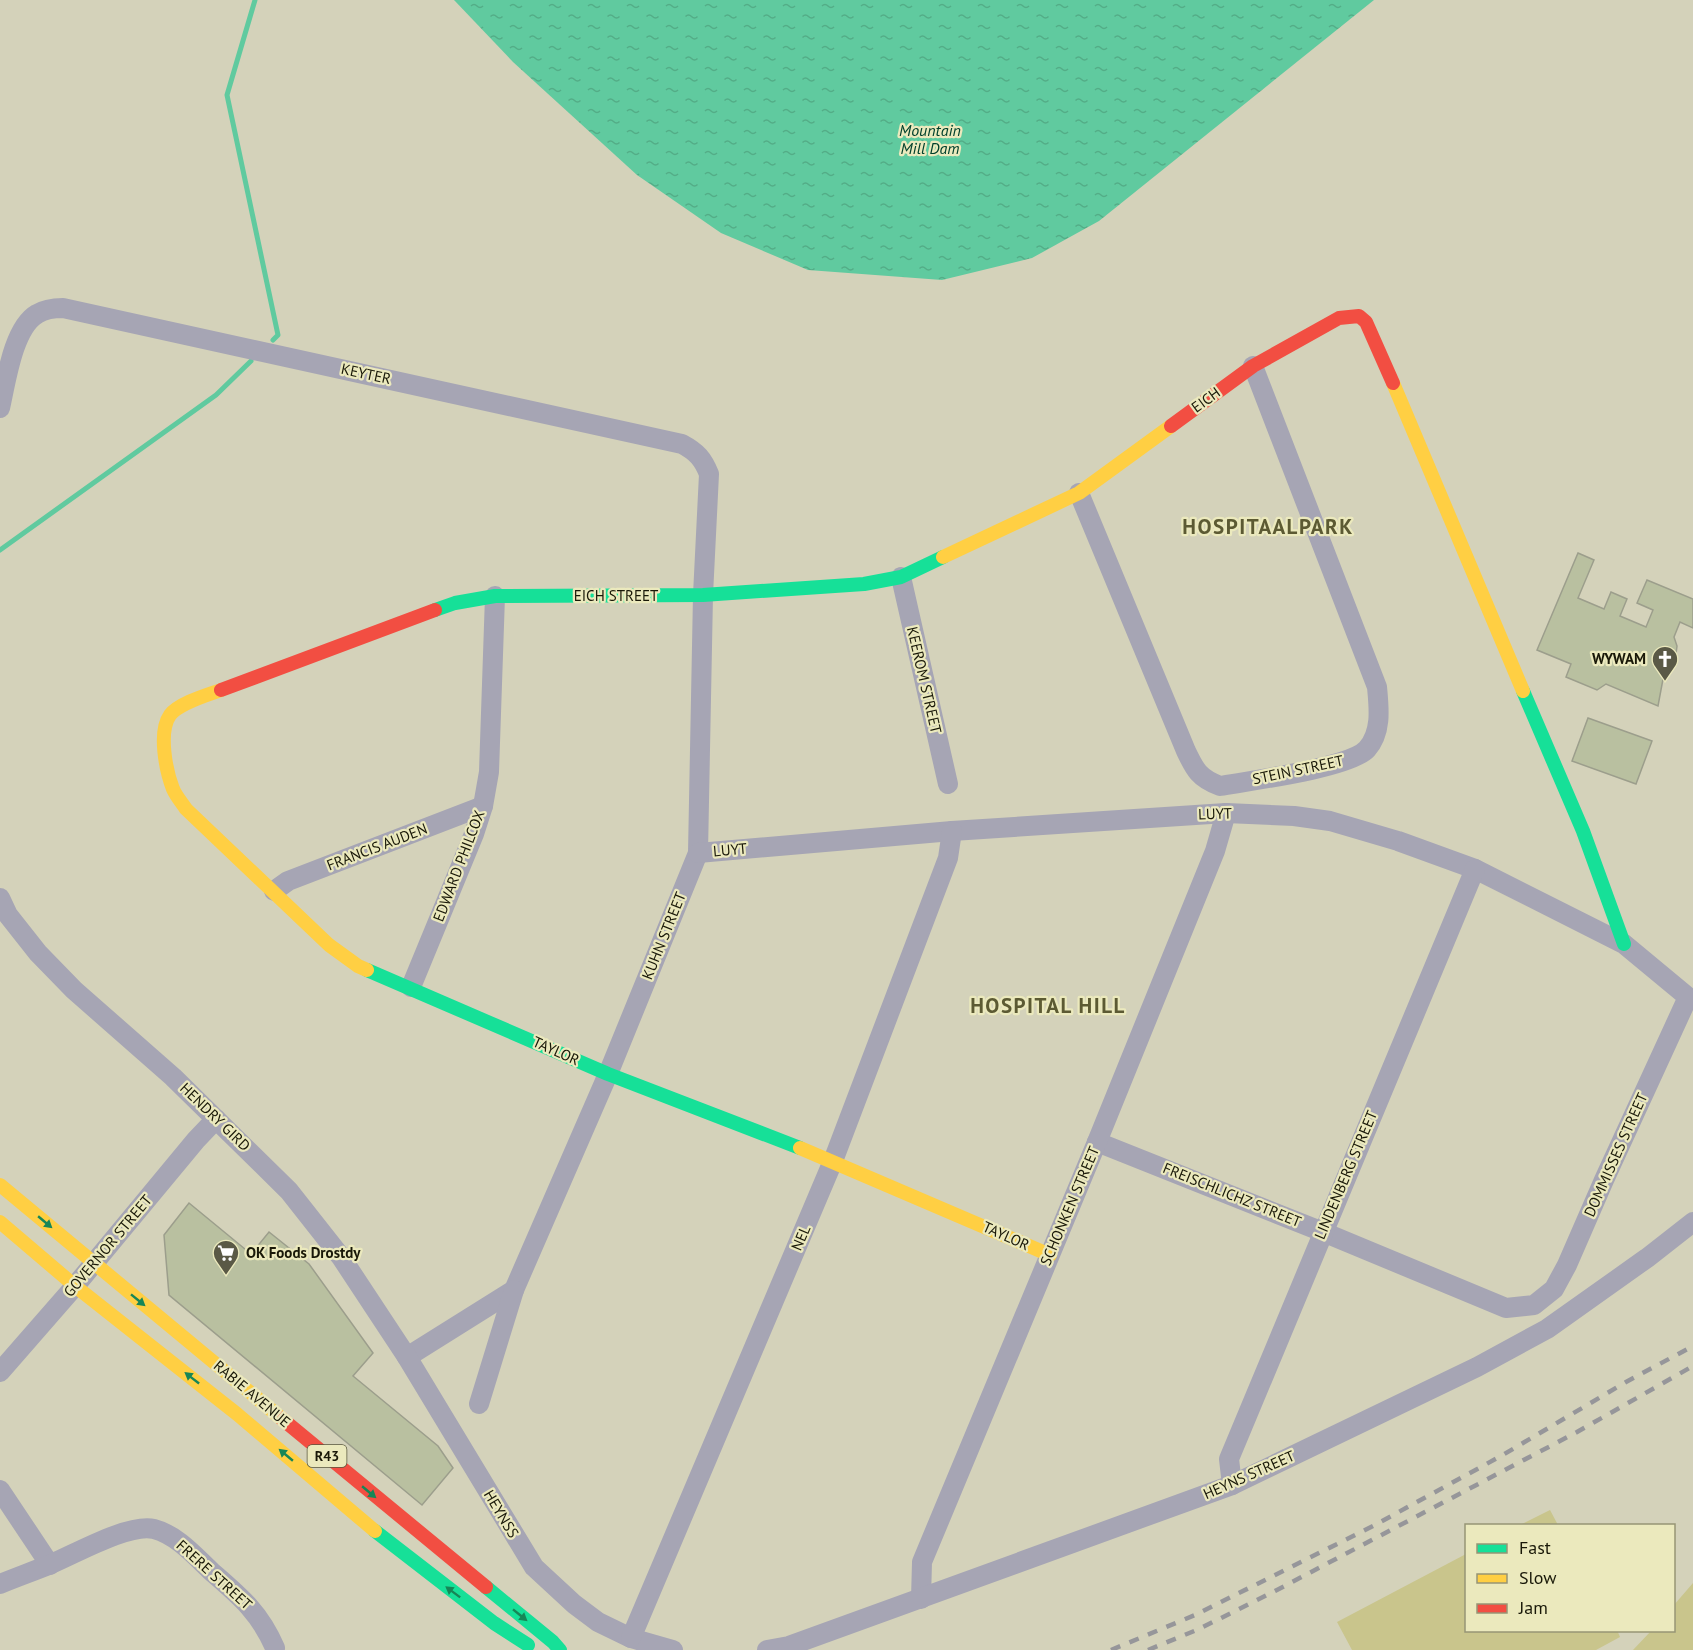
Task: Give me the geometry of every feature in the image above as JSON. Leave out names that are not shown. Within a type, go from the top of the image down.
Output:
[{"type":"street","name":"KEYTER","points":[[0,408],[20,335],[27,322],[50,308],[63,308],[682,444]]},
{"type":"street","name":"EICH","points":[[1079,493],[1253,366],[1340,318],[1359,316],[1370,330],[1583,831],[1624,944]]},
{"type":"street","name":"STEIN STREET","points":[[1079,493],[1186,751],[1194,769],[1206,780],[1220,786],[1337,763],[1366,750],[1377,732],[1377,687],[1253,366]]},
{"type":"street","name":"KUHN STREET","points":[[479,1404],[514,1290],[608,1074],[698,853],[703,596],[709,474],[703,459],[695,451],[682,444]]},
{"type":"street","name":"EICH STREET","points":[[164,729],[171,714],[194,700],[455,603],[495,597],[703,596],[864,584],[901,577],[1079,493]]},
{"type":"street","name":"KEEROM STREET","points":[[901,577],[948,784]]},
{"type":"street","name":"EDWARD PHILCOX","points":[[411,987],[474,834],[483,806],[489,772],[495,597]]},
{"type":"street","name":"TAYLOR","points":[[164,729],[166,768],[174,791],[186,809],[329,945],[358,966],[608,1074],[833,1161],[1050,1255]]},
{"type":"street","name":"FRANCIS AUDEN","points":[[274,891],[288,881],[483,806]]},
{"type":"street","name":"LUYT","points":[[698,853],[952,831],[1226,813],[1294,816],[1330,821],[1475,868],[1624,944],[1688,997]]},
{"type":"street","name":"SCHONKEN STREET","points":[[921,1599],[922,1562],[1215,852],[1226,813]]},
{"type":"street","name":"NEL","points":[[631,1638],[833,1161],[948,858],[952,831]]},
{"type":"street","name":"LINDENBERG STREET","points":[[1232,1485],[1229,1459],[1475,868]]},
{"type":"street","name":"HENDRY GIRD","points":[[0,898],[8,915],[38,953],[74,990],[173,1077],[290,1191],[342,1257],[407,1357]]},
{"type":"street","name":"DOMMISSES STREET","points":[[1534,1305],[1554,1289],[1567,1265],[1688,997]]},
{"type":"street","name":"GOVERNOR STREET","points":[[0,1372],[216,1119]]},
{"type":"street","name":"FREISCHLICHZ STREET","points":[[1097,1142],[1506,1308],[1534,1305]]},
{"type":"street","name":"RABIE AVENUE","points":[[0,1185],[560,1650]]},
{"type":"street","name":"RABIE AVENUE","points":[[0,1222],[75,1286],[237,1414],[367,1525],[494,1623],[535,1650]]},
{"type":"street","name":"HEYNS STREET","points":[[767,1650],[789,1646],[1232,1485],[1477,1367],[1547,1329],[1647,1258],[1693,1222]]},
{"type":"street","points":[[407,1357],[514,1290]]},
{"type":"street","name":"HEYNSS","points":[[407,1357],[534,1567],[574,1604],[598,1622],[631,1638]]},
{"type":"street","points":[[0,1490],[50,1565]]},
{"type":"street","name":"FRERE STREET","points":[[0,1584],[120,1534],[138,1529],[153,1529],[173,1538],[241,1596],[266,1626],[275,1648]]},
{"type":"street","points":[[631,1638],[673,1650]]},
{"type":"shaded area","points":[[1550,1510],[1557,1524],[1522,1524]]},
{"type":"shaded area","points":[[1465,1555],[1465,1632],[1618,1632],[1620,1637],[1596,1650],[1352,1650],[1337,1622]]},
{"type":"shaded area","points":[[1693,1583],[1693,1650],[1633,1650],[1650,1632],[1675,1632],[1675,1604]]},
{"type":"water","name":"Mountain Mill Dam","points":[[454,0],[1374,0],[1099,221],[1032,258],[942,280],[808,270],[721,233],[637,175],[513,62]]},
{"type":"building","points":[[1578,553],[1594,560],[1578,598],[1604,609],[1611,592],[1627,599],[1620,616],[1646,627],[1653,610],[1637,603],[1647,580],[1693,599],[1693,628],[1680,622],[1674,637],[1677,646],[1676,654],[1666,663],[1658,706],[1606,684],[1597,690],[1566,677],[1571,664],[1537,650]]},
{"type":"building","points":[[1588,718],[1652,741],[1636,784],[1572,761]]},
{"type":"building","points":[[189,1203],[251,1254],[269,1232],[309,1264],[373,1353],[353,1376],[438,1446],[453,1468],[422,1505],[169,1295],[164,1235]]},
{"type":"waterway","points":[[255,0],[227,95],[278,335],[273,340]]},
{"type":"waterway","points":[[0,550],[216,395],[251,361]]},
{"type":"railway","points":[[1111,1650],[1195,1615],[1373,1526],[1693,1346]]},
{"type":"railway","points":[[1148,1650],[1199,1629],[1275,1591],[1577,1432],[1693,1366]]},
{"type":"traffic: fast","points":[[435,610],[455,603],[495,596],[703,595],[864,584],[901,577],[943,557]]},
{"type":"traffic: fast","points":[[1523,691],[1583,831],[1624,944]]},
{"type":"traffic: fast","points":[[367,970],[608,1074],[800,1148]]},
{"type":"traffic: fast","points":[[375,1531],[494,1623],[528,1645]]},
{"type":"traffic: fast","points":[[486,1587],[560,1650]]},
{"type":"traffic: slow","points":[[1393,383],[1523,691]]},
{"type":"traffic: slow","points":[[943,557],[1079,493],[1171,426]]},
{"type":"traffic: slow","points":[[221,690],[180,707],[170,715],[166,722],[164,752],[174,792],[186,809],[329,945],[367,970]]},
{"type":"traffic: slow","points":[[800,1148],[1050,1255]]},
{"type":"traffic: slow","points":[[0,1185],[281,1418]]},
{"type":"traffic: slow","points":[[0,1222],[75,1286],[237,1414],[375,1531]]},
{"type":"traffic: jam","points":[[1171,426],[1253,366],[1339,318],[1359,316],[1366,322],[1393,383]]},
{"type":"traffic: jam","points":[[221,690],[435,610]]},
{"type":"traffic: jam","points":[[281,1418],[486,1587]]},
{"type":"place","name":"WYWAM","points":[[1665,682]]},
{"type":"place","name":"OK Foods Drostdy","points":[[226,1276]]},
{"type":"district","name":"HOSPITAALPARK","points":[[1268,527]]},
{"type":"district","name":"HOSPITAL HILL","points":[[1048,1006]]}]
